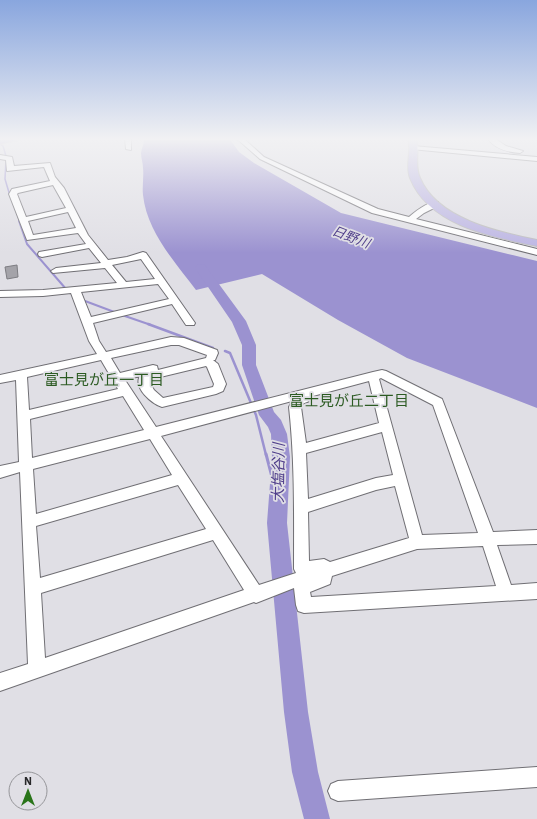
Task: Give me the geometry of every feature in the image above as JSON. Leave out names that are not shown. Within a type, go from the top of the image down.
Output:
[{"type":"main road","points":[[415,176],[421,189],[435,204],[455,218],[501,236],[537,243]]},
{"type":"street","points":[[50,176],[55,182],[81,230],[123,284]]},
{"type":"street","points":[[299,176],[375,211],[537,252]]},
{"type":"street","points":[[55,182],[15,191],[13,194],[30,238],[81,230]]},
{"type":"street","points":[[410,220],[421,211],[435,204]]},
{"type":"street","points":[[23,220],[70,209]]},
{"type":"street","points":[[42,254],[92,245]]},
{"type":"street","points":[[56,271],[107,264],[128,260],[143,255],[190,323]]},
{"type":"street","points":[[0,294],[43,293],[160,281]]},
{"type":"street","points":[[74,290],[78,295],[92,336],[103,356],[256,595]]},
{"type":"street","points":[[87,321],[174,301]]},
{"type":"street","points":[[0,380],[176,341],[213,353],[211,356]]},
{"type":"street","points":[[206,362],[212,364],[220,384],[219,388],[216,390],[162,403],[147,389],[144,383],[144,379],[148,376],[206,362]]},
{"type":"street","points":[[117,378],[158,368]]},
{"type":"street","points":[[0,472],[382,374],[438,402],[506,593]]},
{"type":"street","points":[[21,375],[37,669]]},
{"type":"street","points":[[373,376],[417,542]]},
{"type":"street","points":[[24,416],[125,390],[144,383]]},
{"type":"street","points":[[326,388],[315,395],[298,401],[295,407],[300,450],[302,569],[324,566],[325,579],[302,588],[304,605],[537,591]]},
{"type":"street","points":[[300,450],[387,426]]},
{"type":"street","points":[[29,522],[182,478]]},
{"type":"street","points":[[300,508],[376,484],[401,479]]},
{"type":"street","points":[[33,588],[216,532]]},
{"type":"street","points":[[0,682],[256,595],[292,581],[417,542],[537,537]]},
{"type":"street","points":[[338,791],[537,777]]},
{"type":"water","name":"日野川","points":[[143,176],[277,176],[341,213],[537,261],[537,408],[407,358],[338,320],[262,274],[196,290],[163,246],[156,234],[146,209]]},
{"type":"building","points":[[17,265],[18,277],[7,279],[5,267]]},
{"type":"waterway","points":[[5,176],[10,196]]},
{"type":"waterway","points":[[15,208],[20,222]]},
{"type":"waterway","points":[[19,221],[27,244],[66,289]]},
{"type":"waterway","name":"大塩谷川","points":[[201,268],[239,321],[249,345],[249,365],[267,415],[275,424],[279,434],[281,457],[277,523],[296,712],[305,772],[317,819]]},
{"type":"waterway","points":[[85,301],[117,313]]},
{"type":"waterway","points":[[122,315],[151,325]]},
{"type":"waterway","points":[[148,324],[213,348]]},
{"type":"waterway","points":[[225,351],[230,353],[256,415],[266,455]]},
{"type":"waterway","points":[[266,454],[278,500]]},
{"type":"district","name":"富士見が丘一丁目","points":[[104,379]]},
{"type":"district","name":"富士見が丘二丁目","points":[[349,400]]}]
